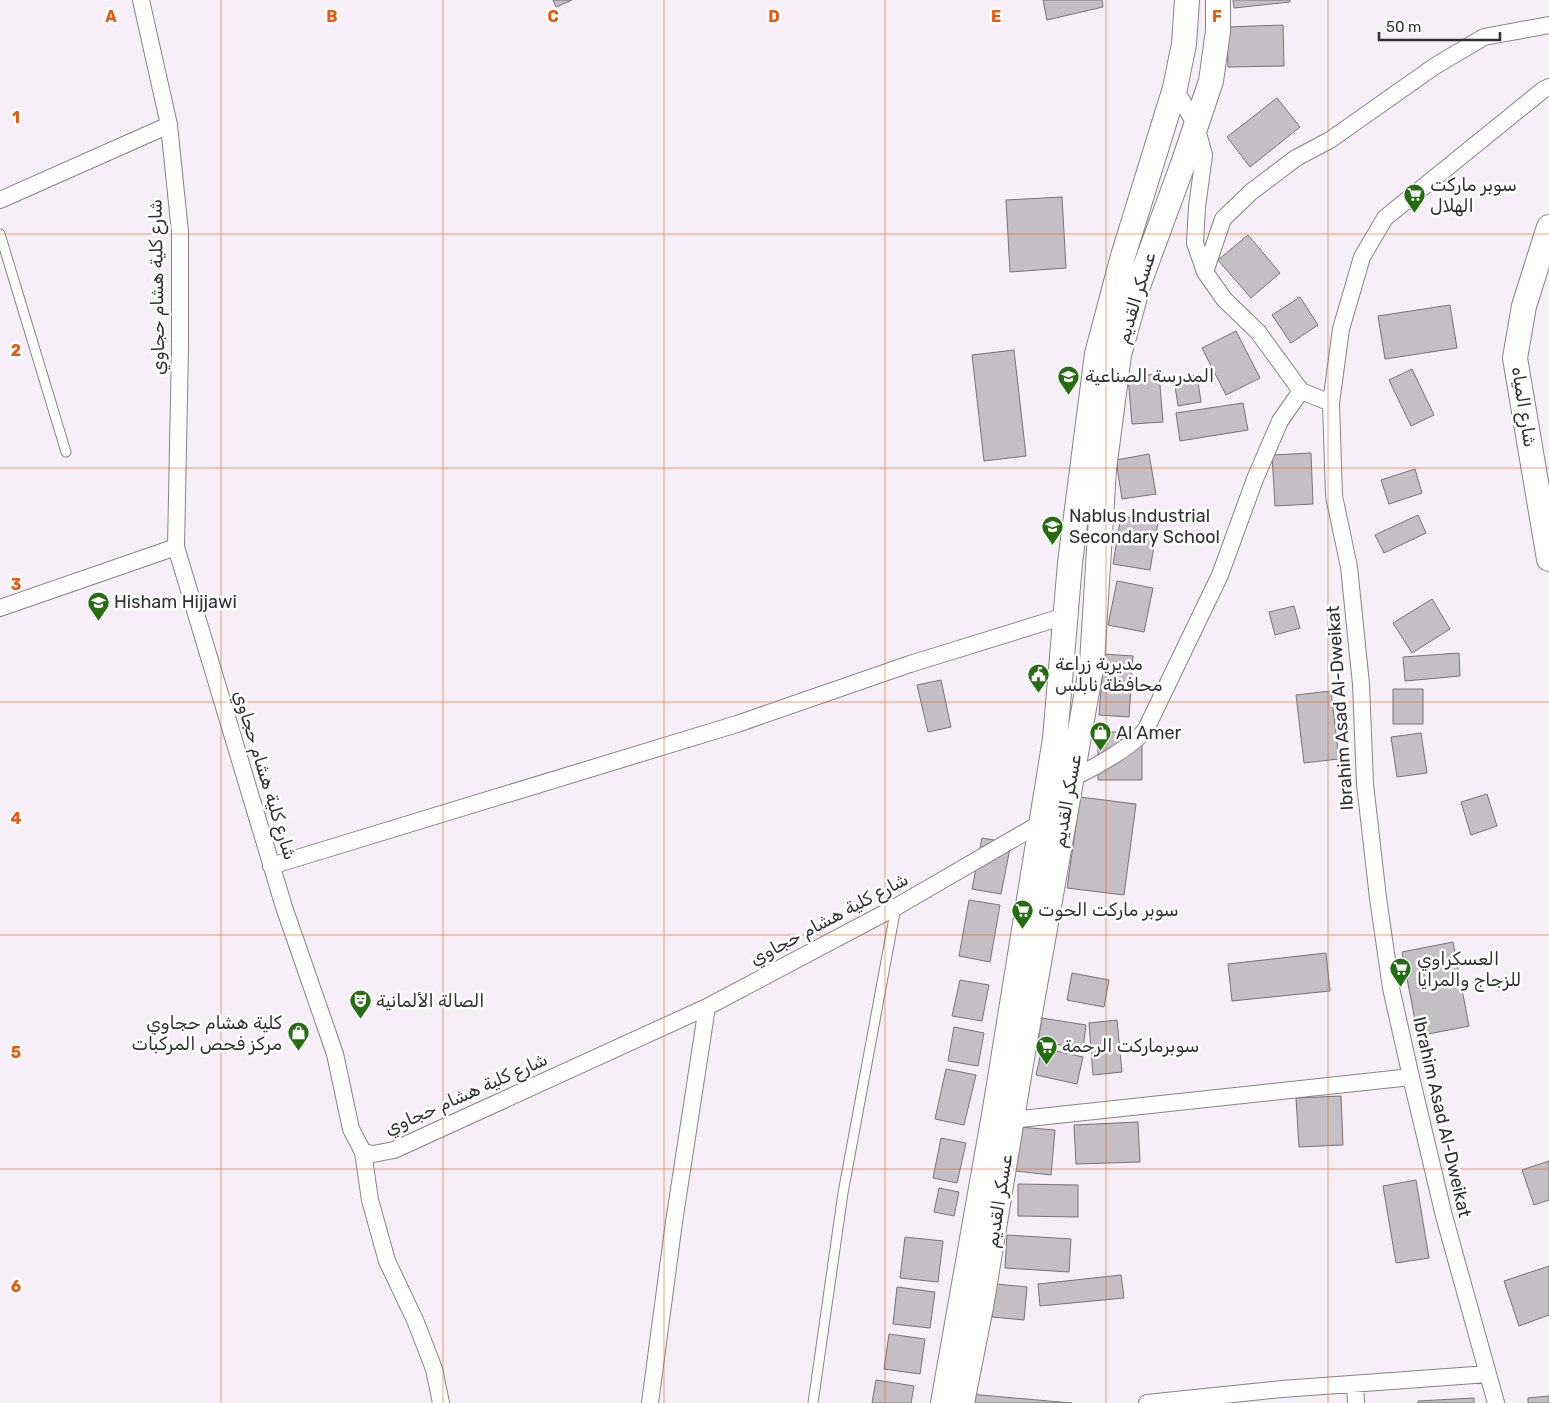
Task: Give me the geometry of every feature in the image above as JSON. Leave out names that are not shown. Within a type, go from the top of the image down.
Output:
[{"type":"street","name":"شارع كلية هشام حجاوي","points":[[141,0],[169,125],[180,232],[176,547],[271,866],[335,1054],[351,1129],[363,1152],[373,1154],[394,1150],[707,1007],[896,907],[1065,809]]},
{"type":"street","name":"عسكر القديم","points":[[962,1403],[982,1307],[1041,823],[1055,738],[1070,563],[1097,354],[1123,256],[1175,88],[1184,44],[1187,0]]},
{"type":"street","name":"عسكر القديم","points":[[943,1403],[1004,1115],[1092,663],[1104,469],[1119,355],[1138,286],[1211,81],[1218,30],[1218,0]]},
{"type":"street","points":[[1205,272],[1224,219],[1251,192],[1296,158],[1330,140],[1435,66],[1484,37],[1549,25]]},
{"type":"street","name":"Ibrahim Asad Al-Dweikat","points":[[1496,1403],[1444,1216],[1391,988],[1378,898],[1365,784],[1361,684],[1349,567],[1334,496],[1331,403],[1341,329],[1348,302],[1362,256],[1385,218],[1549,87]]},
{"type":"street","points":[[1175,88],[1196,126],[1204,155],[1197,207],[1195,243],[1205,272],[1224,299],[1258,332],[1301,391],[1331,403]]},
{"type":"street","points":[[0,200],[169,125]]},
{"type":"street","name":"شارع المياه","points":[[1549,227],[1524,306],[1515,358],[1549,559]]},
{"type":"street","points":[[1047,788],[1071,778],[1127,746],[1147,728],[1220,575],[1255,479],[1280,421],[1301,391]]},
{"type":"street","points":[[0,608],[176,547]]},
{"type":"street","points":[[271,866],[727,727],[910,664],[1066,616]]},
{"type":"street","points":[[650,1403],[674,1222],[707,1007]]},
{"type":"street","points":[[1004,1115],[1411,1077]]},
{"type":"street","points":[[363,1152],[370,1200],[387,1261],[415,1320],[431,1361],[441,1403]]},
{"type":"street","points":[[1147,1403],[1282,1389],[1488,1374]]},
{"type":"street","points":[[1355,1384],[1356,1403]]},
{"type":"lane","points":[[0,234],[66,452]]},
{"type":"lane","points":[[813,1403],[843,1193],[896,907]]},
{"type":"building","points":[[553,0],[572,0],[556,7]]},
{"type":"building","points":[[1043,0],[1102,0],[1103,7],[1047,20]]},
{"type":"building","points":[[1233,0],[1290,0],[1290,2],[1234,8]]},
{"type":"building","points":[[1283,25],[1284,66],[1228,67],[1227,27]]},
{"type":"building","points":[[1277,98],[1300,127],[1250,167],[1227,137]]},
{"type":"building","points":[[1062,197],[1066,268],[1010,272],[1006,200]]},
{"type":"building","points":[[1248,235],[1280,273],[1251,298],[1218,260]]},
{"type":"building","points":[[1300,297],[1318,325],[1291,343],[1272,315]]},
{"type":"building","points":[[1450,305],[1457,348],[1385,359],[1378,316]]},
{"type":"building","points":[[1236,331],[1260,378],[1226,395],[1202,348]]},
{"type":"building","points":[[1014,350],[1026,456],[984,461],[972,355]]},
{"type":"building","points":[[1412,369],[1434,415],[1411,426],[1389,380]]},
{"type":"building","points":[[1159,374],[1163,422],[1132,424],[1128,377]]},
{"type":"building","points":[[1197,375],[1201,402],[1178,406],[1174,379]]},
{"type":"building","points":[[1243,403],[1248,430],[1180,441],[1176,413]]},
{"type":"building","points":[[1311,453],[1313,504],[1275,506],[1272,455]]},
{"type":"building","points":[[1149,454],[1156,494],[1122,499],[1116,460]]},
{"type":"building","points":[[1415,469],[1422,493],[1389,504],[1381,480]]},
{"type":"building","points":[[1418,515],[1426,533],[1384,553],[1375,535]]},
{"type":"building","points":[[1121,516],[1158,522],[1150,570],[1113,564]]},
{"type":"building","points":[[1117,581],[1153,588],[1144,632],[1108,625]]},
{"type":"building","points":[[1432,599],[1450,629],[1412,653],[1393,623]]},
{"type":"building","points":[[1294,606],[1300,628],[1275,635],[1269,612]]},
{"type":"building","points":[[1459,653],[1460,676],[1405,681],[1403,657]]},
{"type":"building","points":[[1104,654],[1133,656],[1129,717],[1099,715]]},
{"type":"building","points":[[941,680],[951,727],[928,732],[917,685]]},
{"type":"building","points":[[1393,689],[1423,689],[1423,724],[1393,724]]},
{"type":"building","points":[[1331,691],[1339,759],[1304,763],[1296,695]]},
{"type":"building","points":[[1098,732],[1142,732],[1142,780],[1098,780]]},
{"type":"building","points":[[1421,733],[1427,773],[1397,777],[1391,737]]},
{"type":"building","points":[[1487,794],[1497,826],[1471,835],[1461,802]]},
{"type":"building","points":[[1080,797],[1136,804],[1124,895],[1067,888]]},
{"type":"building","points":[[982,838],[1011,843],[1001,894],[972,889]]},
{"type":"building","points":[[969,900],[1000,905],[990,962],[959,956]]},
{"type":"building","points":[[1453,942],[1469,1026],[1418,1036],[1402,952]]},
{"type":"building","points":[[1326,953],[1330,991],[1232,1001],[1228,964]]},
{"type":"building","points":[[1072,973],[1109,980],[1104,1007],[1067,1000]]},
{"type":"building","points":[[960,980],[989,985],[982,1021],[952,1016]]},
{"type":"building","points":[[1042,1018],[1086,1025],[1083,1048],[1038,1042]]},
{"type":"building","points":[[1117,1020],[1122,1072],[1093,1075],[1089,1023]]},
{"type":"building","points":[[954,1027],[984,1033],[978,1066],[948,1061]]},
{"type":"building","points":[[1042,1048],[1083,1057],[1077,1084],[1036,1075]]},
{"type":"building","points":[[946,1069],[976,1075],[964,1125],[935,1119]]},
{"type":"building","points":[[1341,1096],[1343,1145],[1299,1147],[1296,1098]]},
{"type":"building","points":[[1138,1122],[1140,1162],[1076,1164],[1074,1125]]},
{"type":"building","points":[[1019,1127],[1055,1130],[1051,1175],[1015,1171]]},
{"type":"building","points":[[941,1138],[966,1143],[957,1183],[933,1178]]},
{"type":"building","points":[[1549,1161],[1549,1200],[1534,1205],[1522,1170]]},
{"type":"building","points":[[1416,1180],[1429,1258],[1396,1263],[1383,1186]]},
{"type":"building","points":[[1018,1184],[1078,1185],[1078,1217],[1018,1216]]},
{"type":"building","points":[[939,1188],[959,1192],[954,1216],[934,1212]]},
{"type":"building","points":[[1007,1235],[1071,1239],[1069,1272],[1005,1268]]},
{"type":"building","points":[[905,1237],[943,1241],[938,1282],[900,1278]]},
{"type":"building","points":[[1549,1266],[1549,1315],[1519,1326],[1504,1281]]},
{"type":"building","points":[[1121,1275],[1124,1298],[1040,1306],[1038,1284]]},
{"type":"building","points":[[996,1284],[1027,1287],[1024,1320],[992,1317]]},
{"type":"building","points":[[897,1287],[935,1292],[930,1328],[893,1324]]},
{"type":"building","points":[[889,1334],[925,1339],[920,1374],[884,1369]]},
{"type":"building","points":[[876,1380],[914,1386],[911,1403],[872,1403]]},
{"type":"building","points":[[969,1394],[1072,1403],[968,1403]]},
{"type":"building","points":[[1549,1396],[1549,1403],[1528,1403],[1528,1398]]},
{"type":"building","points":[[1474,1398],[1474,1403],[1418,1403],[1418,1401]]},
{"type":"place","name":"سوبر ماركت الهلال","points":[[1414,214]]},
{"type":"place","name":"المدرسة الصناعية","points":[[1069,395]]},
{"type":"place","name":"Nablus Industrial Secondary School","points":[[1053,545]]},
{"type":"place","name":"Hisham Hijjawi","points":[[98,621]]},
{"type":"place","name":"مديرية زراعة محافظة نابلس","points":[[1039,693]]},
{"type":"place","name":"Al Amer","points":[[1100,752]]},
{"type":"place","name":"سوبر ماركت الحوت","points":[[1022,929]]},
{"type":"place","name":"العسكراوي للزجاج والمرايا","points":[[1401,988]]},
{"type":"place","name":"الصالة الألمانية","points":[[360,1020]]},
{"type":"place","name":"كلية هشام حجاوي مركز فحص المركبات","points":[[298,1052]]},
{"type":"place","name":"سوبرماركت الرحمة","points":[[1046,1065]]}]
